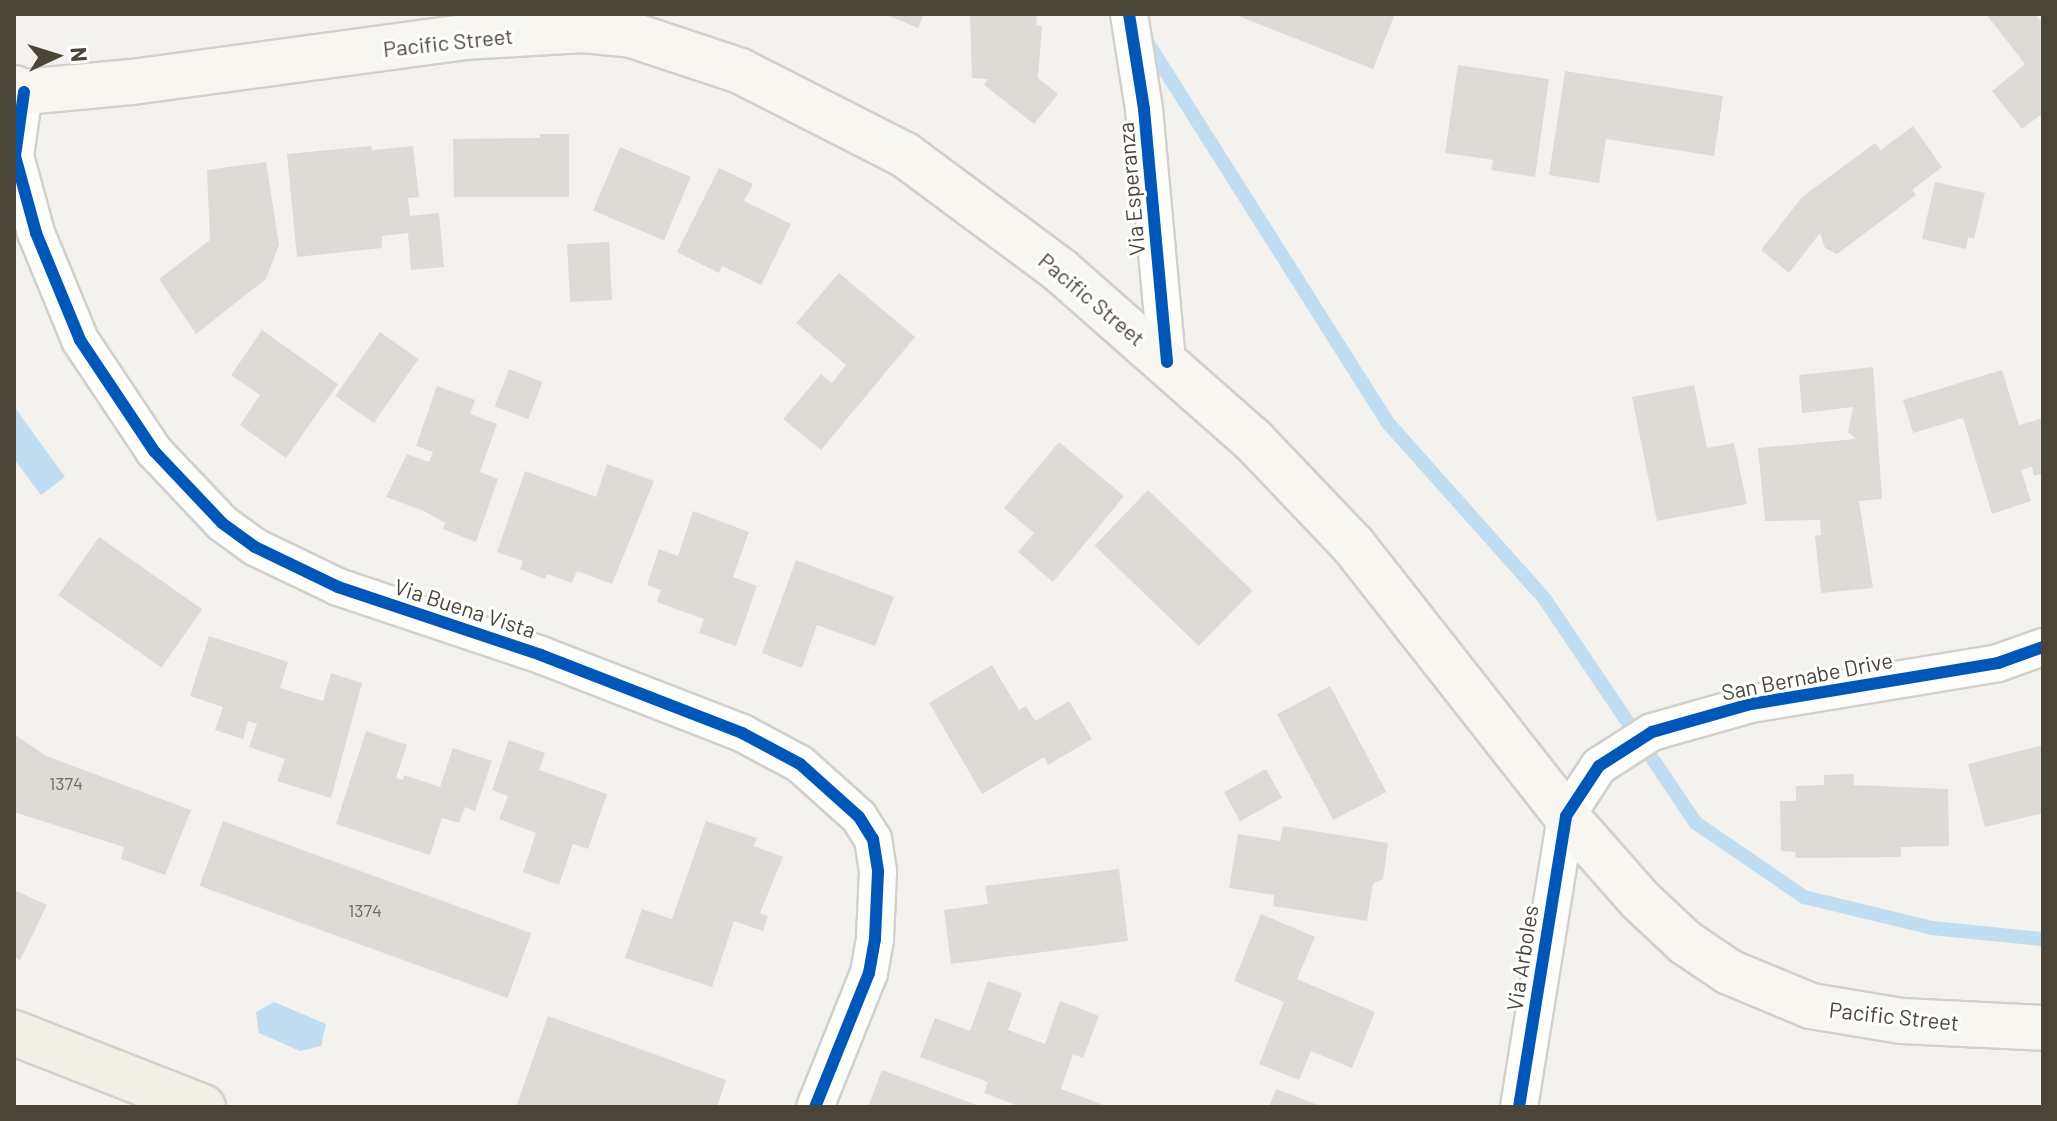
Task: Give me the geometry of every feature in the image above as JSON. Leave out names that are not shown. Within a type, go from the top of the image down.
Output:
[{"type":"main road","name":"Pacific Street","points":[[19,90],[464,37],[584,30],[632,35],[740,71],[905,155],[1060,270],[1167,362],[1306,491],[1566,816],[1640,900],[1686,943],[1769,991],[1857,1016],[2043,1028]]},
{"type":"main road","points":[[14,1033],[203,1107]]},
{"type":"street","name":"Via Esperanza","points":[[1129,14],[1144,109],[1167,362]]},
{"type":"street","name":"Via Buena Vista","points":[[19,90],[15,156],[36,233],[80,340],[154,451],[222,523],[255,547],[338,587],[541,655],[742,733],[800,764],[859,817],[873,839],[878,872],[875,939],[869,973],[815,1107]]},
{"type":"street","name":"San Bernabe Drive","points":[[1566,816],[1599,766],[1652,732],[1751,704],[1998,663],[2043,647]]},
{"type":"street","name":"Via Arboles","points":[[1519,1107],[1566,816]]},
{"type":"water","points":[[16,409],[65,477],[41,495],[14,459]]},
{"type":"water","points":[[274,1002],[326,1024],[321,1046],[300,1051],[259,1033],[256,1012]]},
{"type":"building","points":[[885,14],[924,14],[918,28]]},
{"type":"building","points":[[970,14],[1037,14],[1036,25],[1042,26],[1038,78],[1058,94],[1034,124],[984,85],[988,79],[972,78]]},
{"type":"building","points":[[1233,14],[1395,14],[1373,69]]},
{"type":"building","points":[[1986,14],[2035,14],[2043,24],[2043,113],[2022,129],[1992,91],[2025,64]]},
{"type":"building","points":[[1458,65],[1549,79],[1535,177],[1491,170],[1493,160],[1445,153]]},
{"type":"building","points":[[1565,71],[1723,96],[1714,156],[1606,139],[1599,183],[1549,175]]},
{"type":"building","points":[[1913,126],[1942,167],[1912,190],[1916,195],[1837,254],[1825,248],[1820,233],[1789,273],[1761,250],[1802,197],[1875,143],[1881,150]]},
{"type":"building","points":[[540,134],[569,134],[569,197],[454,197],[453,139],[540,138]]},
{"type":"building","points":[[371,146],[372,150],[413,146],[419,197],[408,198],[410,216],[439,213],[444,267],[411,270],[408,233],[382,236],[382,248],[297,257],[287,154]]},
{"type":"building","points":[[620,147],[691,177],[664,241],[593,211]]},
{"type":"building","points":[[266,162],[279,245],[266,279],[196,334],[159,279],[210,240],[207,170]]},
{"type":"building","points":[[719,168],[753,184],[744,201],[791,224],[761,285],[722,266],[719,273],[677,252]]},
{"type":"building","points":[[1935,182],[1985,193],[1974,239],[1968,237],[1966,249],[1922,239]]},
{"type":"building","points":[[609,242],[612,300],[570,302],[567,244]]},
{"type":"building","points":[[839,273],[915,337],[821,450],[783,419],[821,374],[832,383],[846,365],[796,323]]},
{"type":"building","points":[[262,330],[338,384],[286,458],[240,425],[260,395],[231,375]]},
{"type":"building","points":[[380,332],[419,359],[374,423],[335,396]]},
{"type":"building","points":[[1873,367],[1882,499],[1859,501],[1873,588],[1821,593],[1815,536],[1821,535],[1820,520],[1765,521],[1758,448],[1856,439],[1848,432],[1853,407],[1802,413],[1799,375]]},
{"type":"building","points":[[509,369],[543,382],[528,419],[495,406]]},
{"type":"building","points":[[2002,370],[2019,425],[2043,418],[2043,473],[2034,476],[2032,467],[2021,470],[2031,501],[1992,514],[1963,418],[1913,433],[1903,400]]},
{"type":"building","points":[[1694,385],[1707,448],[1734,443],[1747,504],[1657,521],[1632,397]]},
{"type":"building","points":[[437,386],[475,400],[470,414],[497,424],[480,472],[498,479],[476,542],[443,529],[445,523],[424,511],[386,497],[407,454],[429,462],[433,452],[416,446]]},
{"type":"building","points":[[1059,442],[1124,496],[1053,582],[1018,552],[1034,533],[1004,508]]},
{"type":"building","points":[[607,464],[654,481],[612,584],[577,571],[572,583],[547,574],[545,579],[520,569],[523,561],[497,552],[525,471],[596,497]]},
{"type":"building","points":[[1148,490],[1252,591],[1199,646],[1095,545]]},
{"type":"building","points":[[693,511],[749,532],[733,577],[757,586],[736,646],[699,633],[704,619],[657,602],[661,590],[647,585],[659,549],[678,556]]},
{"type":"building","points":[[99,537],[202,609],[161,667],[58,595]]},
{"type":"building","points":[[796,560],[894,597],[875,646],[817,625],[802,668],[762,653]]},
{"type":"building","points":[[209,636],[288,662],[280,688],[323,701],[331,673],[362,683],[331,798],[277,781],[285,759],[249,747],[257,724],[248,721],[243,739],[215,730],[223,707],[190,696]]},
{"type":"building","points":[[992,665],[1019,710],[1026,706],[1035,721],[1069,701],[1092,739],[1048,765],[1044,757],[982,794],[929,703]]},
{"type":"building","points":[[1330,686],[1386,792],[1333,820],[1277,714]]},
{"type":"building","points":[[366,731],[407,745],[396,778],[403,780],[404,775],[440,787],[453,748],[492,761],[475,811],[465,807],[459,823],[442,818],[430,855],[336,824]]},
{"type":"building","points":[[14,734],[46,756],[191,810],[165,875],[121,859],[124,847],[14,812]]},
{"type":"building","points":[[509,740],[545,753],[539,770],[607,794],[588,849],[573,844],[559,885],[523,872],[536,833],[499,819],[508,796],[492,790]]},
{"type":"building","points":[[2043,745],[2043,813],[1985,827],[1968,764]]},
{"type":"building","points":[[1266,769],[1282,798],[1240,821],[1224,792]]},
{"type":"building","points":[[1854,774],[1854,785],[1948,789],[1949,846],[1901,847],[1901,857],[1796,858],[1795,852],[1781,851],[1780,801],[1796,801],[1796,786],[1824,785],[1824,775]]},
{"type":"building","points":[[223,821],[531,933],[508,998],[199,886]]},
{"type":"building","points":[[706,821],[757,838],[754,846],[783,857],[760,913],[768,916],[763,931],[734,921],[712,987],[625,958],[642,909],[672,919]]},
{"type":"building","points":[[1283,826],[1388,843],[1383,879],[1373,884],[1367,921],[1273,906],[1274,895],[1229,888],[1238,834],[1280,841]]},
{"type":"building","points":[[1119,869],[1128,941],[951,964],[944,910],[988,904],[985,886]]},
{"type":"building","points":[[14,890],[47,905],[20,960],[14,957]]},
{"type":"building","points":[[1261,914],[1315,937],[1297,979],[1375,1012],[1352,1068],[1311,1051],[1299,1080],[1259,1064],[1284,1002],[1234,981]]},
{"type":"building","points":[[988,981],[1022,993],[1008,1030],[1045,1044],[1060,1001],[1099,1016],[1083,1058],[1073,1054],[1061,1089],[1109,1107],[1021,1107],[984,1093],[988,1082],[920,1057],[935,1018],[970,1031]]},
{"type":"building","points":[[548,1016],[726,1080],[717,1107],[516,1107]]},
{"type":"building","points":[[882,1070],[982,1107],[868,1107]]},
{"type":"building","points":[[1276,1089],[1323,1107],[1269,1107]]},
{"type":"waterway","points":[[1142,34],[1388,423],[1544,598],[1696,823],[1804,897],[1932,928],[2043,939]]},
{"type":"cycle path","points":[[1129,14],[1144,109],[1167,362]]},
{"type":"cycle path","points":[[24,92],[15,156],[36,233],[80,340],[154,451],[222,523],[255,547],[338,587],[541,655],[742,733],[800,764],[859,817],[873,839],[878,872],[875,939],[869,973],[815,1107]]},
{"type":"cycle path","points":[[1519,1107],[1566,816],[1599,766],[1652,732],[1751,704],[1998,663],[2043,647]]}]
